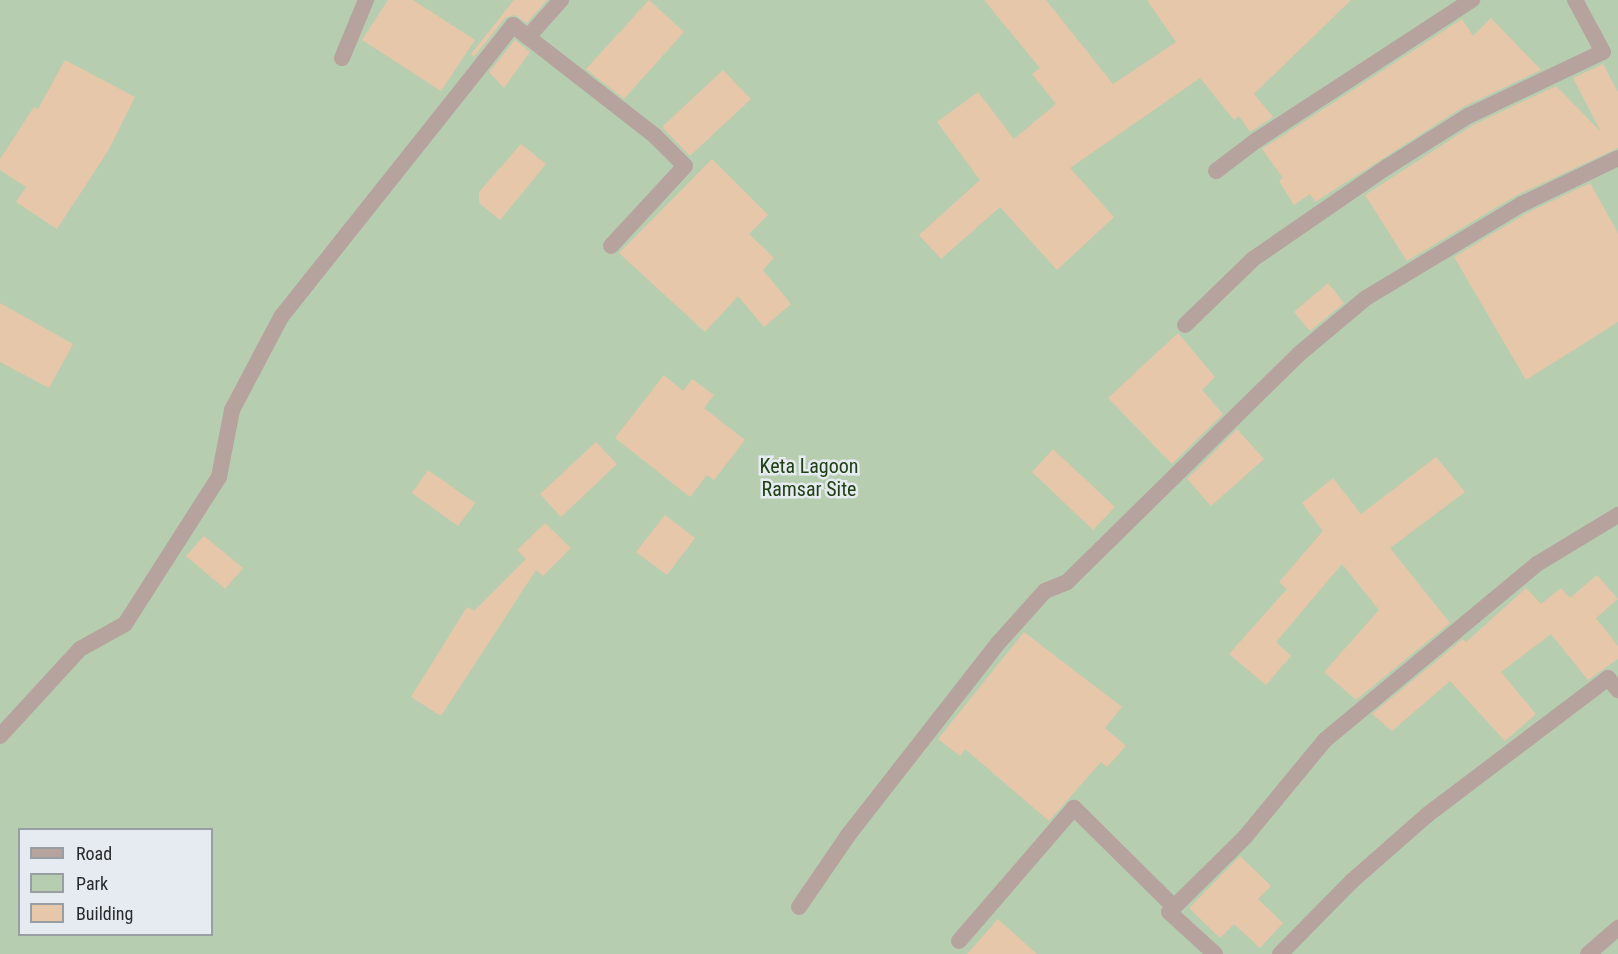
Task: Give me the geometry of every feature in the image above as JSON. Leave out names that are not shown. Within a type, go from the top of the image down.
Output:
[{"type":"street","points":[[342,58],[366,0]]},
{"type":"street","points":[[528,37],[561,0]]},
{"type":"street","points":[[1216,171],[1257,140],[1473,0]]},
{"type":"street","points":[[1185,325],[1253,259],[1387,167],[1468,116],[1603,52],[1575,0]]},
{"type":"street","points":[[0,736],[80,649],[125,624],[219,477],[232,410],[281,317],[513,25],[655,136],[685,166],[610,246]]},
{"type":"street","points":[[799,907],[849,834],[1000,641],[1038,600],[1084,566],[1299,354],[1366,298],[1522,204],[1618,158]]},
{"type":"street","points":[[1215,954],[1169,912],[1245,837],[1326,740],[1537,564],[1618,515]]},
{"type":"street","points":[[1280,954],[1352,881],[1427,815],[1608,678],[1618,690]]},
{"type":"street","points":[[959,941],[1074,808],[1174,907]]},
{"type":"street","points":[[1588,954],[1618,927]]},
{"type":"green space","name":"Keta Lagoon Ramsar Site","points":[[0,0],[1618,0],[1618,954],[0,954]]},
{"type":"building","points":[[388,0],[413,0],[475,40],[441,91],[362,40]]},
{"type":"building","points":[[514,0],[547,0],[527,23],[515,15],[505,18],[474,57],[471,54]]},
{"type":"building","points":[[649,0],[684,32],[624,99],[586,69]]},
{"type":"building","points":[[984,0],[1046,0],[1113,84],[1176,42],[1147,0],[1351,0],[1254,94],[1273,117],[1250,132],[1239,116],[1234,120],[1200,78],[1070,168],[1114,217],[1057,270],[1000,207],[941,259],[919,235],[980,180],[937,122],[978,92],[1014,139],[1056,104],[1032,74],[1040,68]]},
{"type":"building","points":[[1491,18],[1541,70],[1463,107],[1315,202],[1310,194],[1294,205],[1279,181],[1283,178],[1262,149],[1462,19],[1473,36]]},
{"type":"building","points":[[515,40],[530,52],[504,88],[489,72]]},
{"type":"building","points":[[65,60],[135,97],[108,151],[57,229],[16,202],[26,187],[0,170],[0,159],[34,107],[38,109]]},
{"type":"building","points":[[1603,64],[1618,92],[1618,148],[1517,195],[1407,261],[1365,195],[1473,125],[1556,86],[1601,132],[1573,78]]},
{"type":"building","points":[[723,70],[751,99],[690,156],[662,127]]},
{"type":"building","points":[[521,144],[546,164],[500,220],[479,203],[479,192]]},
{"type":"building","points":[[712,159],[768,215],[749,234],[774,258],[763,270],[791,304],[764,327],[738,296],[705,332],[619,253]]},
{"type":"building","points":[[1590,183],[1618,233],[1618,322],[1526,380],[1454,257],[1527,213]]},
{"type":"building","points":[[1328,283],[1344,303],[1310,331],[1294,312]]},
{"type":"building","points":[[0,303],[73,344],[49,388],[0,362]]},
{"type":"building","points":[[1178,333],[1215,377],[1202,390],[1223,414],[1172,464],[1108,398]]},
{"type":"building","points":[[664,375],[683,391],[692,379],[714,395],[704,408],[745,440],[714,480],[707,475],[690,497],[615,438]]},
{"type":"building","points":[[1237,429],[1264,459],[1211,506],[1187,479]]},
{"type":"building","points":[[596,442],[617,464],[561,517],[540,494]]},
{"type":"building","points":[[1053,449],[1115,507],[1093,530],[1032,472]]},
{"type":"building","points":[[1436,457],[1465,492],[1390,548],[1450,623],[1356,700],[1324,672],[1379,610],[1342,564],[1276,642],[1291,656],[1266,685],[1229,654],[1287,589],[1279,582],[1323,531],[1302,503],[1333,478],[1361,514]]},
{"type":"building","points":[[428,470],[475,503],[458,526],[412,493]]},
{"type":"building","points":[[665,515],[695,538],[667,575],[636,552]]},
{"type":"building","points":[[545,523],[571,548],[543,576],[536,570],[441,716],[411,697],[467,607],[474,611],[526,559],[517,550]]},
{"type":"building","points":[[204,536],[243,568],[225,589],[186,556]]},
{"type":"building","points":[[1597,575],[1618,599],[1596,618],[1618,646],[1618,659],[1588,680],[1551,634],[1501,672],[1536,714],[1505,741],[1450,681],[1392,731],[1372,714],[1463,639],[1466,642],[1526,588],[1541,604],[1561,588],[1570,598]]},
{"type":"building","points":[[1024,632],[1122,707],[1105,728],[1126,746],[1107,767],[1101,762],[1049,821],[965,749],[960,756],[938,739]]},
{"type":"building","points":[[1240,856],[1271,886],[1258,899],[1283,923],[1260,948],[1234,924],[1220,938],[1189,908]]},
{"type":"building","points":[[998,919],[1037,954],[967,954]]}]
